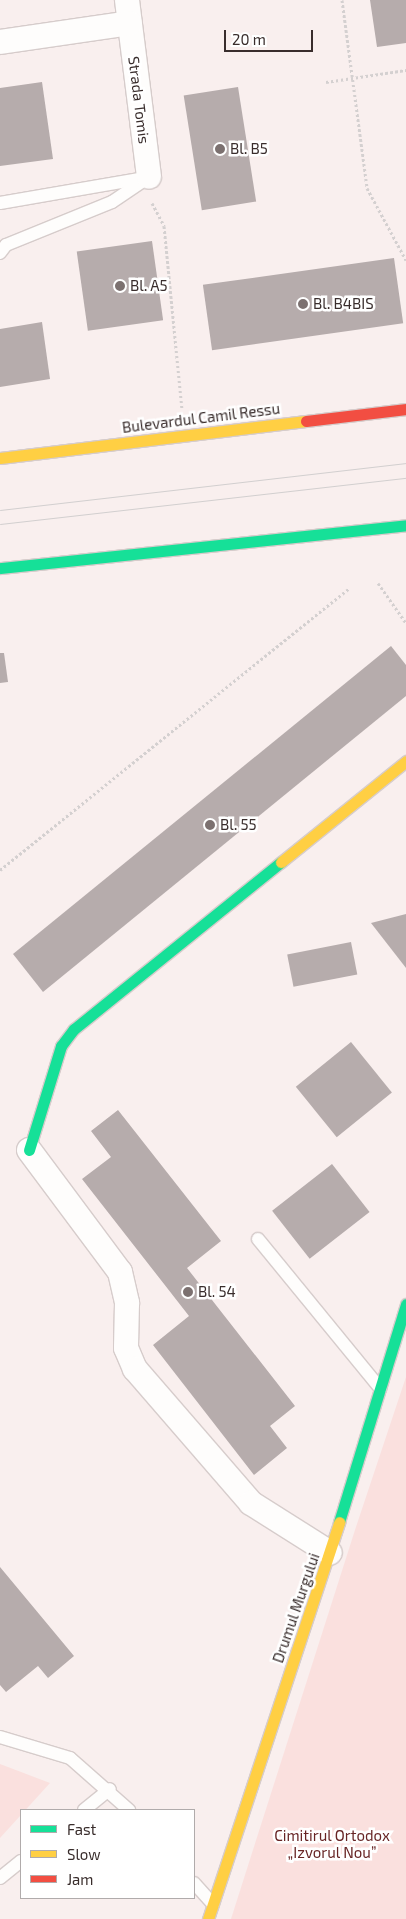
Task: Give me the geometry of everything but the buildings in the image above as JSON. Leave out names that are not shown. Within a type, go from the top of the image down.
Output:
[{"type":"street","name":"Strada Tomis","points":[[127,0],[149,188]]},
{"type":"street","points":[[0,42],[130,23]]},
{"type":"street","name":"Bulevardul Camil Ressu","points":[[0,458],[406,409]]},
{"type":"street","points":[[0,568],[406,525]]},
{"type":"street","points":[[330,1554],[251,1503],[135,1368],[126,1348],[127,1302],[120,1272],[29,1150],[61,1046],[74,1029],[406,761]]},
{"type":"street","name":"Drumul Murgului","points":[[208,1919],[330,1554],[406,1304]]},
{"type":"lane","points":[[0,202],[149,188]]},
{"type":"lane","points":[[0,253],[6,245],[149,188]]},
{"type":"lane","points":[[258,1239],[381,1389]]},
{"type":"lane","points":[[0,1737],[70,1758],[110,1789],[127,1809]]},
{"type":"lane","points":[[85,1809],[110,1789]]},
{"type":"lane","points":[[0,1878],[20,1862]]},
{"type":"lane","points":[[195,1884],[213,1904]]},
{"type":"path","points":[[342,0],[367,188],[406,260]]},
{"type":"path","points":[[326,82],[406,70]]},
{"type":"path","points":[[149,188],[164,226],[184,436]]},
{"type":"path","points":[[378,584],[406,623]]},
{"type":"path","points":[[0,870],[349,588]]},
{"type":"green space","name":"Cimitirul Ortodox „Izvorul Nou”","points":[[406,1377],[406,1919],[231,1919],[355,1530]]},
{"type":"green space","points":[[0,1764],[50,1783],[26,1809],[20,1809],[20,1816],[0,1838]]},
{"type":"tram line","points":[[0,510],[406,463]]},
{"type":"tram line","points":[[0,524],[406,478]]},
{"type":"traffic: fast","points":[[0,568],[406,525]]},
{"type":"traffic: fast","points":[[29,1150],[61,1046],[74,1029],[281,862]]},
{"type":"traffic: fast","points":[[339,1522],[406,1304]]},
{"type":"traffic: slow","points":[[0,458],[306,421]]},
{"type":"traffic: slow","points":[[281,862],[406,761]]},
{"type":"traffic: slow","points":[[208,1919],[339,1522]]},
{"type":"traffic: jam","points":[[306,421],[406,409]]},
{"type":"place","name":"Bl. B5","points":[[220,149]]},
{"type":"place","name":"Bl. A5","points":[[120,286]]},
{"type":"place","name":"Bl. B4BIS","points":[[303,304]]},
{"type":"place","name":"Bl. 55","points":[[210,825]]},
{"type":"place","name":"Bl. 54","points":[[188,1292]]}]
